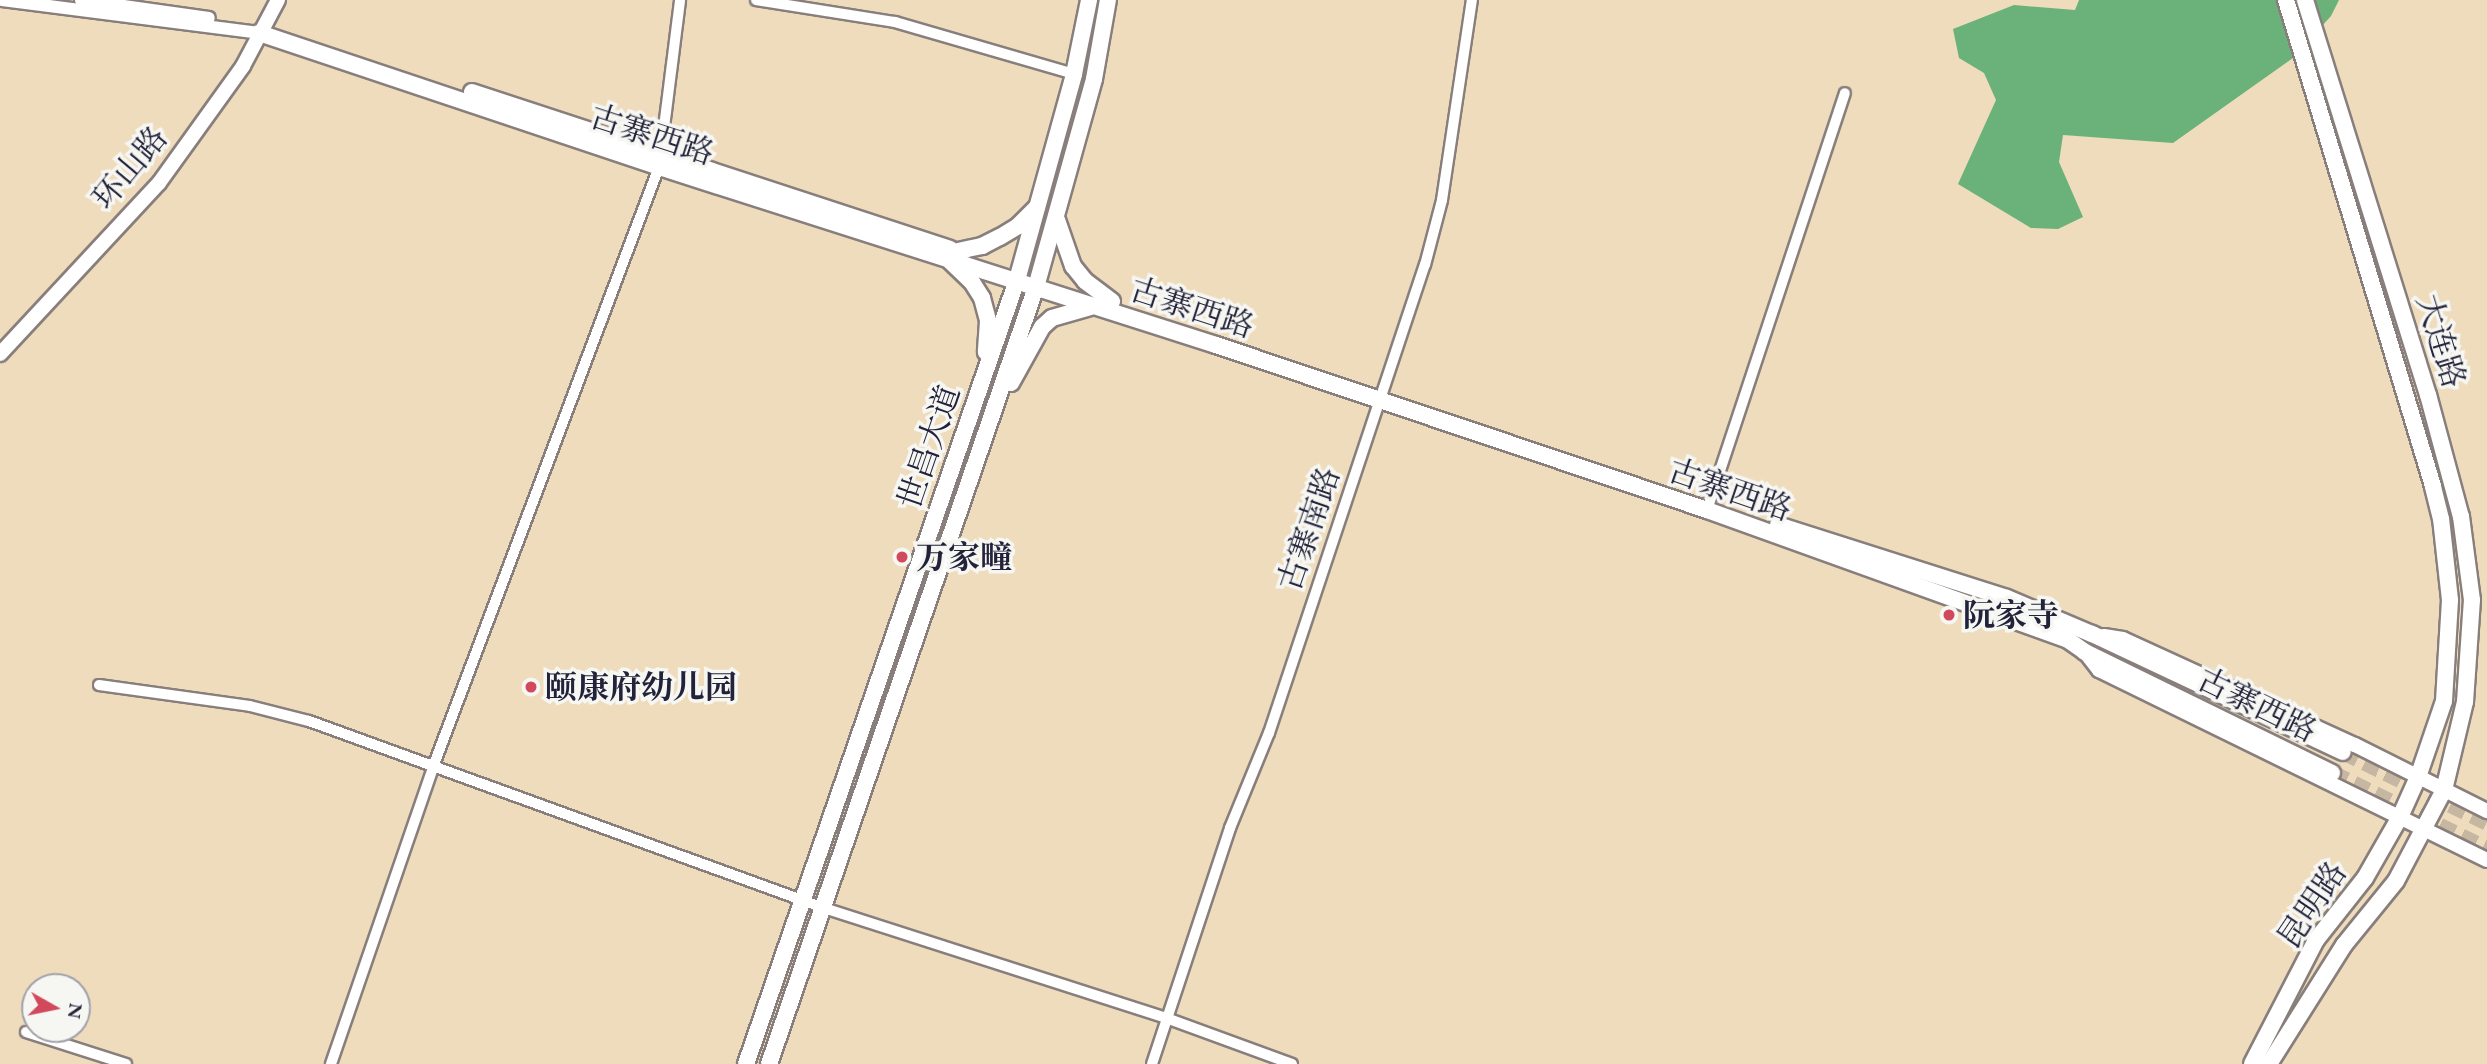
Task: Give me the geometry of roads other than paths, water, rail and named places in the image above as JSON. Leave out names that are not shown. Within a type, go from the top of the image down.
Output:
[{"type":"main road","name":"环山路","points":[[0,354],[159,183],[243,66],[278,0]]},
{"type":"main road","name":"世昌大道","points":[[746,1064],[1018,276],[1074,74],[1089,0]]},
{"type":"main road","name":"世昌大道","points":[[769,1064],[1038,282],[1094,79],[1108,0]]},
{"type":"main road","name":"大连路","points":[[2286,0],[2439,508],[2450,600],[2444,701],[2418,777]]},
{"type":"main road","name":"大连路","points":[[2305,0],[2379,232],[2461,517],[2472,600],[2465,702],[2444,790]]},
{"type":"main road","name":"古寨西路","points":[[262,30],[953,256],[1112,301],[1381,397]]},
{"type":"main road","points":[[986,370],[988,321],[982,298],[953,256],[1002,236],[1018,226],[1039,205]]},
{"type":"main road","points":[[1056,220],[1073,266],[1085,281],[1112,301]]},
{"type":"main road","name":"古寨西路","points":[[1038,282],[1093,306],[1381,397],[1709,507],[2007,598],[2092,634],[2343,752]]},
{"type":"main road","points":[[997,402],[1013,381],[1042,327],[1052,318],[1068,311],[1093,306]]},
{"type":"main road","name":"古寨西路","points":[[1709,507],[2068,640],[2085,652],[2332,773]]},
{"type":"main road","points":[[2092,634],[2123,639],[2487,811]]},
{"type":"main road","points":[[2085,652],[2099,670],[2487,860]]},
{"type":"main road","name":"昆明路","points":[[2252,1064],[2316,940],[2365,878],[2400,817],[2418,777]]},
{"type":"main road","name":"昆明路","points":[[2269,1064],[2344,945],[2396,881],[2444,790]]},
{"type":"street","name":"古寨西路","points":[[2,0],[262,30]]},
{"type":"street","name":"古寨西路","points":[[81,0],[262,30]]},
{"type":"street","points":[[331,1064],[433,767],[660,160],[680,0]]},
{"type":"street","points":[[756,0],[895,22],[1074,74]]},
{"type":"street","name":"古寨南路","points":[[1152,1064],[1230,828],[1269,733],[1425,265],[1442,200],[1472,0]]},
{"type":"street","points":[[1709,507],[1844,93]]},
{"type":"street","points":[[99,685],[250,706],[309,721],[802,901],[1169,1019],[1292,1064]]},
{"type":"street","points":[[60,1043],[126,1064]]},
{"type":"tunnel","points":[[2343,752],[2487,823]]},
{"type":"tunnel","points":[[2332,773],[2487,849]]},
{"type":"place","name":"万家疃","points":[[902,557]]},
{"type":"place","name":"阮家寺","points":[[1949,615]]},
{"type":"place","name":"颐康府幼儿园","points":[[531,687]]}]
